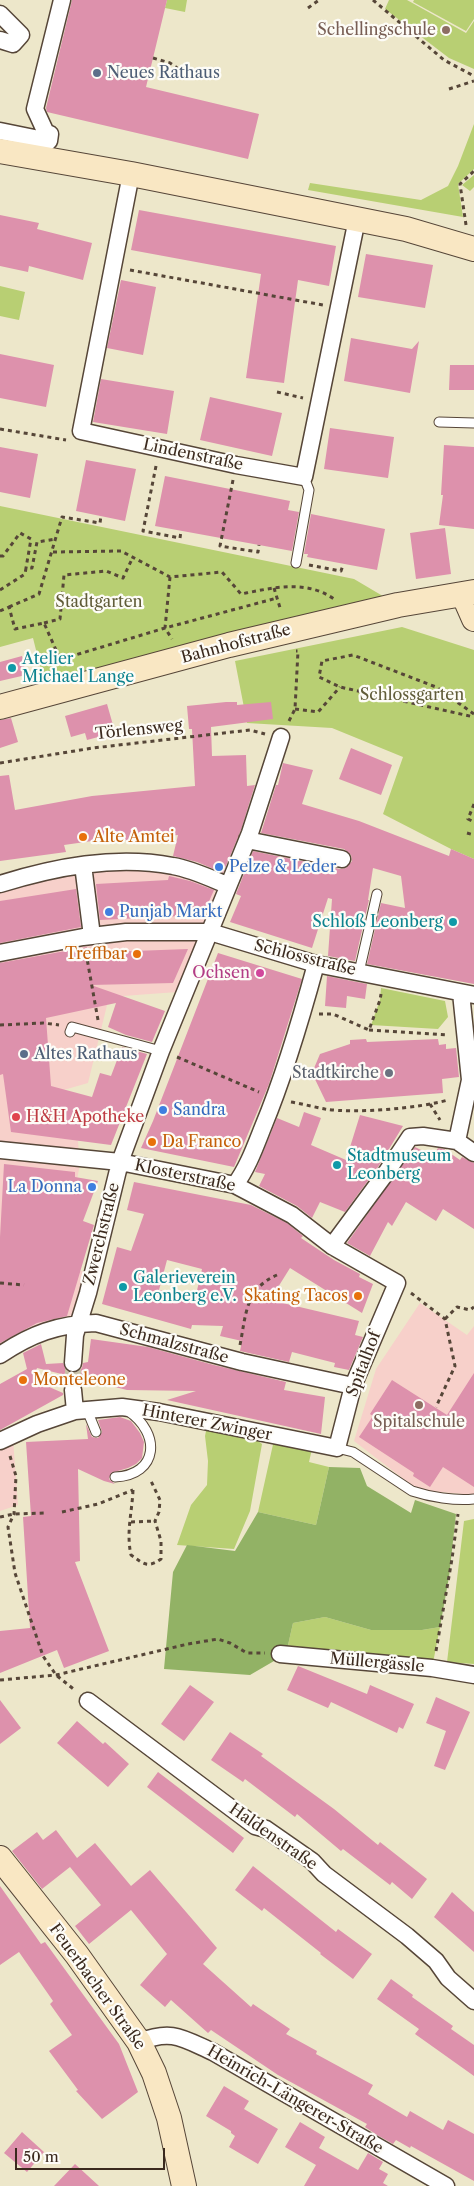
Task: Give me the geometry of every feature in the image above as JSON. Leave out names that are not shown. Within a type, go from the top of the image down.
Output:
[{"type":"street","points":[[0,131],[49,141],[50,134],[46,133],[36,109],[62,0]]},
{"type":"street","points":[[0,14],[21,35],[13,44],[0,40]]},
{"type":"street","points":[[0,151],[130,174],[406,229],[472,248]]},
{"type":"street","name":"Lindenstraße","points":[[130,174],[81,432],[236,465],[304,477]]},
{"type":"street","points":[[304,477],[357,219]]},
{"type":"street","points":[[469,593],[474,620]]},
{"type":"street","name":"Bahnhofstraße","points":[[0,707],[298,628],[398,606],[469,593]]},
{"type":"street","name":"Zwerchstraße","points":[[73,1363],[75,1335],[80,1324],[120,1162],[161,1050],[210,932],[227,884],[247,840],[281,737]]},
{"type":"street","points":[[247,840],[342,859]]},
{"type":"street","points":[[0,884],[43,871],[116,862],[174,866],[227,884]]},
{"type":"street","points":[[83,865],[87,937]]},
{"type":"street","name":"Schlossstraße","points":[[0,953],[126,932],[210,932],[316,964],[467,994],[470,1080],[457,1142]]},
{"type":"street","points":[[235,1185],[245,1171],[275,1098],[303,1014],[316,964]]},
{"type":"street","points":[[332,1246],[410,1137],[423,1136],[457,1142],[474,1153]]},
{"type":"street","name":"Klosterstraße","points":[[3,1150],[120,1162],[235,1185],[292,1215],[332,1246],[397,1283]]},
{"type":"street","name":"Spitalhof","points":[[337,1448],[353,1386],[397,1283]]},
{"type":"street","name":"Schmalzstraße","points":[[0,1355],[36,1334],[80,1324],[96,1323],[237,1360],[353,1386]]},
{"type":"street","points":[[73,1390],[81,1410]]},
{"type":"street","name":"Hinterer Zwinger","points":[[2,1440],[81,1410],[128,1408],[337,1448]]},
{"type":"street","name":"Müllergässle","points":[[280,1654],[432,1668],[474,1675]]},
{"type":"street","name":"Haldenstraße","points":[[88,1701],[255,1826],[266,1829],[312,1861],[324,1874],[436,1961],[448,1978],[474,2001]]},
{"type":"street","name":"Feuerbacher Straße","points":[[0,1858],[77,1955],[139,2042],[154,2073],[169,2118],[184,2186]]},
{"type":"street","name":"Heinrich-Längerer-Straße","points":[[139,2042],[157,2036],[174,2034],[212,2052],[446,2186]]},
{"type":"lane","points":[[439,422],[474,423]]},
{"type":"lane","points":[[296,563],[309,490],[304,477]]},
{"type":"lane","points":[[359,972],[376,894]]},
{"type":"lane","points":[[71,1030],[98,1033],[161,1050]]},
{"type":"lane","points":[[115,1477],[126,1477],[139,1471],[148,1461],[151,1447],[149,1433],[141,1420],[128,1408]]},
{"type":"lane","points":[[81,1410],[96,1432]]},
{"type":"lane","points":[[337,1448],[353,1452],[412,1491],[463,1500],[474,1499]]},
{"type":"path","points":[[308,8],[318,0]]},
{"type":"path","points":[[373,0],[444,60],[474,76]]},
{"type":"path","points":[[153,58],[170,63],[193,79]]},
{"type":"path","points":[[449,89],[474,81]]},
{"type":"path","points":[[472,248],[460,184],[474,171]]},
{"type":"path","points":[[113,267],[338,307]]},
{"type":"path","points":[[277,392],[287,394]]},
{"type":"path","points":[[0,428],[66,440]]},
{"type":"path","points":[[159,448],[143,531],[180,538],[181,531]]},
{"type":"path","points":[[236,465],[220,546],[258,552],[259,545]]},
{"type":"path","points":[[0,611],[39,594],[62,517],[100,523],[101,516]]},
{"type":"path","points":[[0,556],[3,556],[20,533],[31,539],[25,574],[0,590]]},
{"type":"path","points":[[26,568],[32,568],[37,542],[56,539]]},
{"type":"path","points":[[52,552],[122,551],[170,577],[222,572],[241,594],[296,586],[316,589],[328,594]]},
{"type":"path","points":[[9,607],[15,629],[60,619],[64,575],[106,571],[123,578],[133,557]]},
{"type":"path","points":[[296,563],[341,571],[343,565]]},
{"type":"path","points":[[170,577],[165,628],[187,657]]},
{"type":"path","points":[[62,659],[165,628],[277,598]]},
{"type":"path","points":[[44,623],[62,659],[70,687]]},
{"type":"path","points":[[290,651],[298,651],[295,709],[318,712],[340,687]]},
{"type":"path","points":[[353,655],[436,687],[474,716],[340,687],[318,677],[322,660],[353,655]]},
{"type":"path","name":"Törlensweg","points":[[0,763],[93,748],[250,730],[281,737]]},
{"type":"path","points":[[474,804],[468,819],[474,822]]},
{"type":"path","points":[[468,832],[474,835]]},
{"type":"path","points":[[87,937],[98,1012],[98,1033]]},
{"type":"path","points":[[369,1030],[380,1000]]},
{"type":"path","points":[[303,1014],[333,1014],[369,1030],[448,1035],[449,1041]]},
{"type":"path","points":[[0,1025],[42,1023],[71,1030]]},
{"type":"path","points":[[161,1050],[275,1098],[327,1109],[368,1110],[430,1104],[448,1100],[450,1093]]},
{"type":"path","points":[[430,1104],[436,1115]]},
{"type":"path","points":[[237,1360],[248,1308],[254,1291],[263,1281],[277,1275]]},
{"type":"path","points":[[0,1283],[24,1285]]},
{"type":"path","points":[[397,1283],[445,1319],[455,1366],[436,1407]]},
{"type":"path","points":[[445,1319],[457,1307],[470,1310],[474,1307]]},
{"type":"path","points":[[2,1440],[16,1476],[14,1514],[8,1527],[14,1574],[43,1656],[56,1674],[88,1701]]},
{"type":"path","points":[[133,1490],[131,1522],[127,1533],[131,1554],[146,1565],[153,1565],[161,1560],[161,1541],[155,1521],[159,1512],[160,1500],[151,1481]]},
{"type":"path","points":[[432,1668],[452,1559],[458,1514],[449,1511]]},
{"type":"path","points":[[0,1517],[14,1514],[46,1513]]},
{"type":"path","points":[[131,1522],[155,1521]]},
{"type":"path","points":[[0,1680],[56,1674],[218,1639],[230,1642],[247,1652],[280,1654]]},
{"type":"shaded area","points":[[123,868],[219,877],[191,991],[109,997],[88,1083],[60,1091],[76,1119],[80,1164],[71,1211],[52,1267],[88,1272],[75,1316],[0,1352],[0,878]]},
{"type":"shaded area","name":"Spitalschule","points":[[420,1303],[467,1335],[474,1326],[474,1495],[418,1490],[354,1441],[376,1369]]},
{"type":"shaded area","points":[[13,1439],[18,1505],[0,1511],[0,1442]]},
{"type":"green space","points":[[167,0],[187,0],[185,12],[165,8]]},
{"type":"green space","name":"Schellingschule","points":[[389,0],[407,0],[466,33],[474,21],[474,69],[449,58],[385,9]]},
{"type":"green space","points":[[414,0],[474,0],[474,19],[466,31],[413,2]]},
{"type":"green space","points":[[474,124],[474,169],[458,184],[463,217],[308,190],[310,183],[421,200],[448,186]]},
{"type":"green space","points":[[474,175],[474,187],[470,191],[462,185]]},
{"type":"green space","points":[[0,286],[25,292],[19,320],[0,316]]},
{"type":"green space","name":"Stadtgarten","points":[[0,506],[354,579],[398,605],[47,694],[33,638],[0,647]]},
{"type":"green space","name":"Schlossgarten","points":[[402,627],[474,650],[474,859],[383,814],[403,757],[332,728],[247,723],[235,661]]},
{"type":"green space","points":[[381,988],[445,1001],[448,1017],[438,1029],[371,1025],[380,1000]]},
{"type":"green space","points":[[208,1421],[244,1430],[262,1444],[250,1511],[234,1549],[177,1545],[191,1505],[207,1485],[208,1461],[205,1436]]},
{"type":"green space","points":[[274,1440],[312,1449],[309,1462],[329,1467],[316,1525],[258,1512]]},
{"type":"green space","points":[[329,1467],[360,1468],[367,1486],[411,1513],[415,1500],[456,1514],[449,1577],[440,1627],[422,1630],[371,1630],[325,1617],[293,1623],[286,1654],[250,1675],[164,1669],[173,1572],[187,1545],[235,1551],[258,1512],[316,1525]]},
{"type":"green space","points":[[474,1519],[474,1664],[447,1662],[464,1521]]},
{"type":"green space","points":[[325,1617],[371,1630],[422,1630],[440,1627],[432,1668],[286,1654],[293,1623]]},
{"type":"building","name":"Neues Rathaus","points":[[72,0],[167,0],[146,87],[259,114],[248,159],[47,112],[46,108]]},
{"type":"building","points":[[139,210],[336,246],[329,286],[298,280],[284,383],[246,378],[261,274],[131,250]]},
{"type":"building","points":[[0,215],[39,223],[37,229],[92,243],[83,280],[29,266],[28,272],[0,266]]},
{"type":"building","points":[[366,254],[433,265],[425,308],[358,297]]},
{"type":"building","points":[[121,280],[156,287],[143,355],[107,348]]},
{"type":"building","points":[[351,338],[412,349],[419,341],[410,393],[344,381]]},
{"type":"building","points":[[0,354],[54,365],[46,407],[0,398]]},
{"type":"building","points":[[450,365],[474,365],[474,390],[449,390]]},
{"type":"building","points":[[101,379],[174,391],[167,434],[93,422]]},
{"type":"building","points":[[210,397],[282,413],[272,456],[200,440]]},
{"type":"building","points":[[330,428],[394,437],[388,478],[324,469]]},
{"type":"building","points":[[444,445],[474,447],[474,529],[439,525],[443,495],[441,495]]},
{"type":"building","points":[[0,447],[38,454],[30,498],[0,492]]},
{"type":"building","points":[[86,460],[136,469],[125,521],[76,511]]},
{"type":"building","points":[[165,476],[290,501],[288,510],[299,512],[292,551],[155,526]]},
{"type":"building","points":[[311,514],[385,529],[377,570],[307,557],[308,554],[304,554]]},
{"type":"building","points":[[445,528],[451,574],[416,579],[410,533]]},
{"type":"building","name":"Atelier Michael Lange","points":[[22,656],[26,675],[0,681],[0,662]]},
{"type":"building","points":[[237,702],[237,705],[271,702],[273,719],[211,727],[212,756],[246,755],[247,786],[255,785],[241,830],[223,873],[197,862],[173,856],[178,835],[134,840],[101,842],[99,840],[64,845],[66,852],[0,861],[0,776],[9,775],[15,810],[92,796],[195,786],[192,729],[189,729],[187,706]]},
{"type":"building","points":[[107,704],[113,725],[100,728],[102,736],[87,740],[85,733],[71,737],[65,716]]},
{"type":"building","points":[[11,718],[18,742],[0,748],[0,720]]},
{"type":"building","points":[[351,748],[392,765],[381,795],[339,779]]},
{"type":"building","points":[[283,763],[313,770],[302,804],[359,821],[449,856],[451,849],[474,859],[474,984],[367,964],[381,903],[405,908],[401,876],[373,868],[369,900],[355,961],[328,956],[332,899],[328,898],[312,948],[230,922],[241,896],[236,894],[253,851],[340,869],[346,868],[352,861],[351,855],[344,849],[261,833],[276,785],[278,785]]},
{"type":"building","points":[[169,876],[214,890],[203,915],[100,920],[96,884],[168,880]]},
{"type":"building","points":[[76,889],[81,927],[0,943],[0,901]]},
{"type":"building","points":[[87,947],[88,955],[107,952],[188,949],[173,983],[91,985],[165,1011],[152,1042],[126,1035],[108,1027],[116,1003],[46,1018],[51,1086],[92,1097],[100,1073],[111,1076],[122,1047],[147,1054],[111,1145],[11,1132],[3,1074],[0,1075],[0,963]]},
{"type":"building","points":[[218,953],[302,979],[269,1084],[234,1167],[141,1148]]},
{"type":"building","points":[[327,976],[367,984],[365,999],[347,996],[346,1008],[325,1006]]},
{"type":"building","name":"Stadtkirche","points":[[366,1039],[367,1042],[438,1039],[439,1045],[446,1044],[446,1049],[456,1048],[459,1077],[442,1079],[443,1093],[326,1102],[312,1073],[320,1054],[350,1044],[350,1040]]},
{"type":"building","points":[[304,1112],[321,1118],[311,1145],[346,1160],[360,1115],[403,1126],[378,1167],[345,1212],[320,1202],[312,1218],[297,1206],[259,1186],[265,1174],[255,1172],[277,1118],[299,1127]]},
{"type":"building","points":[[415,1147],[433,1156],[438,1148],[444,1149],[460,1160],[462,1157],[474,1163],[474,1229],[443,1209],[436,1221],[406,1202],[392,1226],[388,1222],[370,1256],[347,1243]]},
{"type":"building","points":[[4,1164],[75,1172],[75,1177],[98,1181],[83,1221],[94,1225],[67,1316],[37,1323],[0,1343],[0,1237]]},
{"type":"building","points":[[134,1182],[251,1205],[287,1223],[303,1236],[301,1238],[334,1260],[360,1274],[359,1277],[373,1284],[362,1313],[290,1268],[270,1300],[359,1321],[355,1335],[363,1337],[349,1370],[334,1367],[335,1363],[292,1352],[289,1362],[240,1351],[242,1341],[220,1336],[223,1326],[192,1325],[191,1329],[102,1304],[117,1247],[131,1251],[144,1214],[127,1210]],"holes":[[[167,1260],[202,1269],[195,1299],[159,1290]]]},
{"type":"building","points":[[91,1339],[148,1347],[286,1382],[284,1390],[325,1397],[321,1434],[167,1400],[196,1391],[127,1390],[37,1368],[33,1380],[63,1393],[63,1395],[0,1430],[0,1384],[27,1369],[23,1353],[41,1344],[46,1364],[63,1363],[68,1372],[77,1372],[82,1368],[83,1363],[88,1362]]},
{"type":"building","name":"Spitalschule","points":[[474,1373],[474,1487],[443,1467],[430,1487],[413,1476],[414,1473],[359,1437],[373,1416],[370,1414],[392,1380],[447,1415]]},
{"type":"building","points":[[120,1417],[131,1421],[140,1433],[144,1442],[142,1458],[128,1468],[111,1473],[109,1479],[115,1484],[78,1469],[80,1561],[75,1562],[109,1651],[64,1668],[57,1650],[0,1673],[0,1631],[30,1628],[23,1517],[31,1516],[26,1442],[88,1439],[86,1424],[92,1437],[98,1438],[102,1432],[98,1420]]},
{"type":"building","points":[[298,1666],[367,1694],[370,1685],[414,1704],[403,1729],[399,1727],[397,1733],[331,1702],[328,1708],[287,1690]]},
{"type":"building","points":[[190,1685],[214,1702],[184,1741],[161,1724]]},
{"type":"building","points":[[436,1697],[470,1712],[445,1770],[434,1766],[446,1731],[426,1723]]},
{"type":"building","points":[[0,1700],[21,1728],[0,1744]]},
{"type":"building","points":[[77,1721],[103,1744],[105,1742],[129,1764],[108,1787],[57,1743]]},
{"type":"building","points":[[230,1732],[263,1754],[261,1756],[334,1809],[378,1845],[380,1842],[427,1879],[412,1899],[392,1882],[390,1885],[343,1849],[341,1851],[297,1814],[295,1817],[245,1779],[243,1782],[211,1760]]},
{"type":"building","points":[[158,1772],[244,1838],[233,1853],[147,1787]]},
{"type":"building","points":[[56,1830],[77,1858],[95,1843],[131,1886],[150,1870],[217,1948],[203,1964],[251,2007],[253,2004],[290,2029],[286,2034],[317,2051],[316,2054],[373,2085],[368,2094],[407,2117],[410,2111],[443,2130],[448,2120],[474,2134],[474,2181],[411,2146],[410,2148],[396,2140],[393,2144],[377,2135],[365,2127],[367,2124],[278,2075],[211,2030],[208,2033],[171,2000],[165,2007],[140,1985],[167,1954],[131,1910],[89,1944],[75,1926],[101,1905],[70,1867],[42,1889],[12,1851],[37,1832],[43,1840]]},
{"type":"building","points":[[253,1866],[336,1932],[338,1929],[372,1954],[353,1979],[264,1908],[262,1911],[235,1890]]},
{"type":"building","points":[[0,1886],[41,1944],[45,1942],[119,2044],[138,2092],[102,2119],[76,2091],[78,2090],[49,2051],[72,2035],[50,2004],[53,2001],[19,1952],[0,1965]]},
{"type":"building","points":[[452,1892],[474,1912],[474,1952],[434,1917]]},
{"type":"building","points":[[391,1979],[413,1995],[412,1997],[453,2026],[451,2029],[474,2045],[474,2076],[415,2034],[419,2029],[377,1999]]},
{"type":"building","points":[[224,2086],[249,2101],[244,2109],[278,2129],[258,2164],[229,2147],[235,2136],[231,2131],[206,2116]]},
{"type":"building","points":[[300,2122],[325,2137],[319,2148],[358,2170],[368,2153],[383,2162],[379,2169],[388,2174],[383,2183],[388,2186],[304,2186],[316,2165],[285,2147]]},
{"type":"building","points":[[22,2132],[44,2152],[27,2172],[4,2153]]},
{"type":"building","points":[[75,2164],[99,2186],[54,2186]]},
{"type":"tunnel","points":[[73,1363],[73,1390]]},
{"type":"place","name":"Schellingschule","points":[[446,30]]},
{"type":"place","name":"Neues Rathaus","points":[[97,73]]},
{"type":"place","name":"Atelier Michael Lange","points":[[12,668]]},
{"type":"place","name":"Alte Amtei","points":[[83,837]]},
{"type":"place","name":"Pelze & Leder","points":[[219,867]]},
{"type":"place","name":"Punjab Markt","points":[[109,912]]},
{"type":"place","name":"Schloß Leonberg","points":[[453,922]]},
{"type":"place","name":"Treffbar","points":[[137,954]]},
{"type":"place","name":"Ochsen","points":[[260,973]]},
{"type":"place","name":"Altes Rathaus","points":[[24,1054]]},
{"type":"place","name":"Stadtkirche","points":[[389,1073]]},
{"type":"place","name":"Sandra","points":[[163,1110]]},
{"type":"place","name":"H&H Apotheke","points":[[16,1117]]},
{"type":"place","name":"Da Franco","points":[[152,1142]]},
{"type":"place","name":"Stadtmuseum Leonberg","points":[[337,1165]]},
{"type":"place","name":"La Donna","points":[[92,1187]]},
{"type":"place","name":"Galerieverein Leonberg e.V.","points":[[123,1287]]},
{"type":"place","name":"Skating Tacos","points":[[358,1296]]},
{"type":"place","name":"Monteleone","points":[[23,1380]]},
{"type":"place","name":"Spitalschule","points":[[419,1405]]}]
